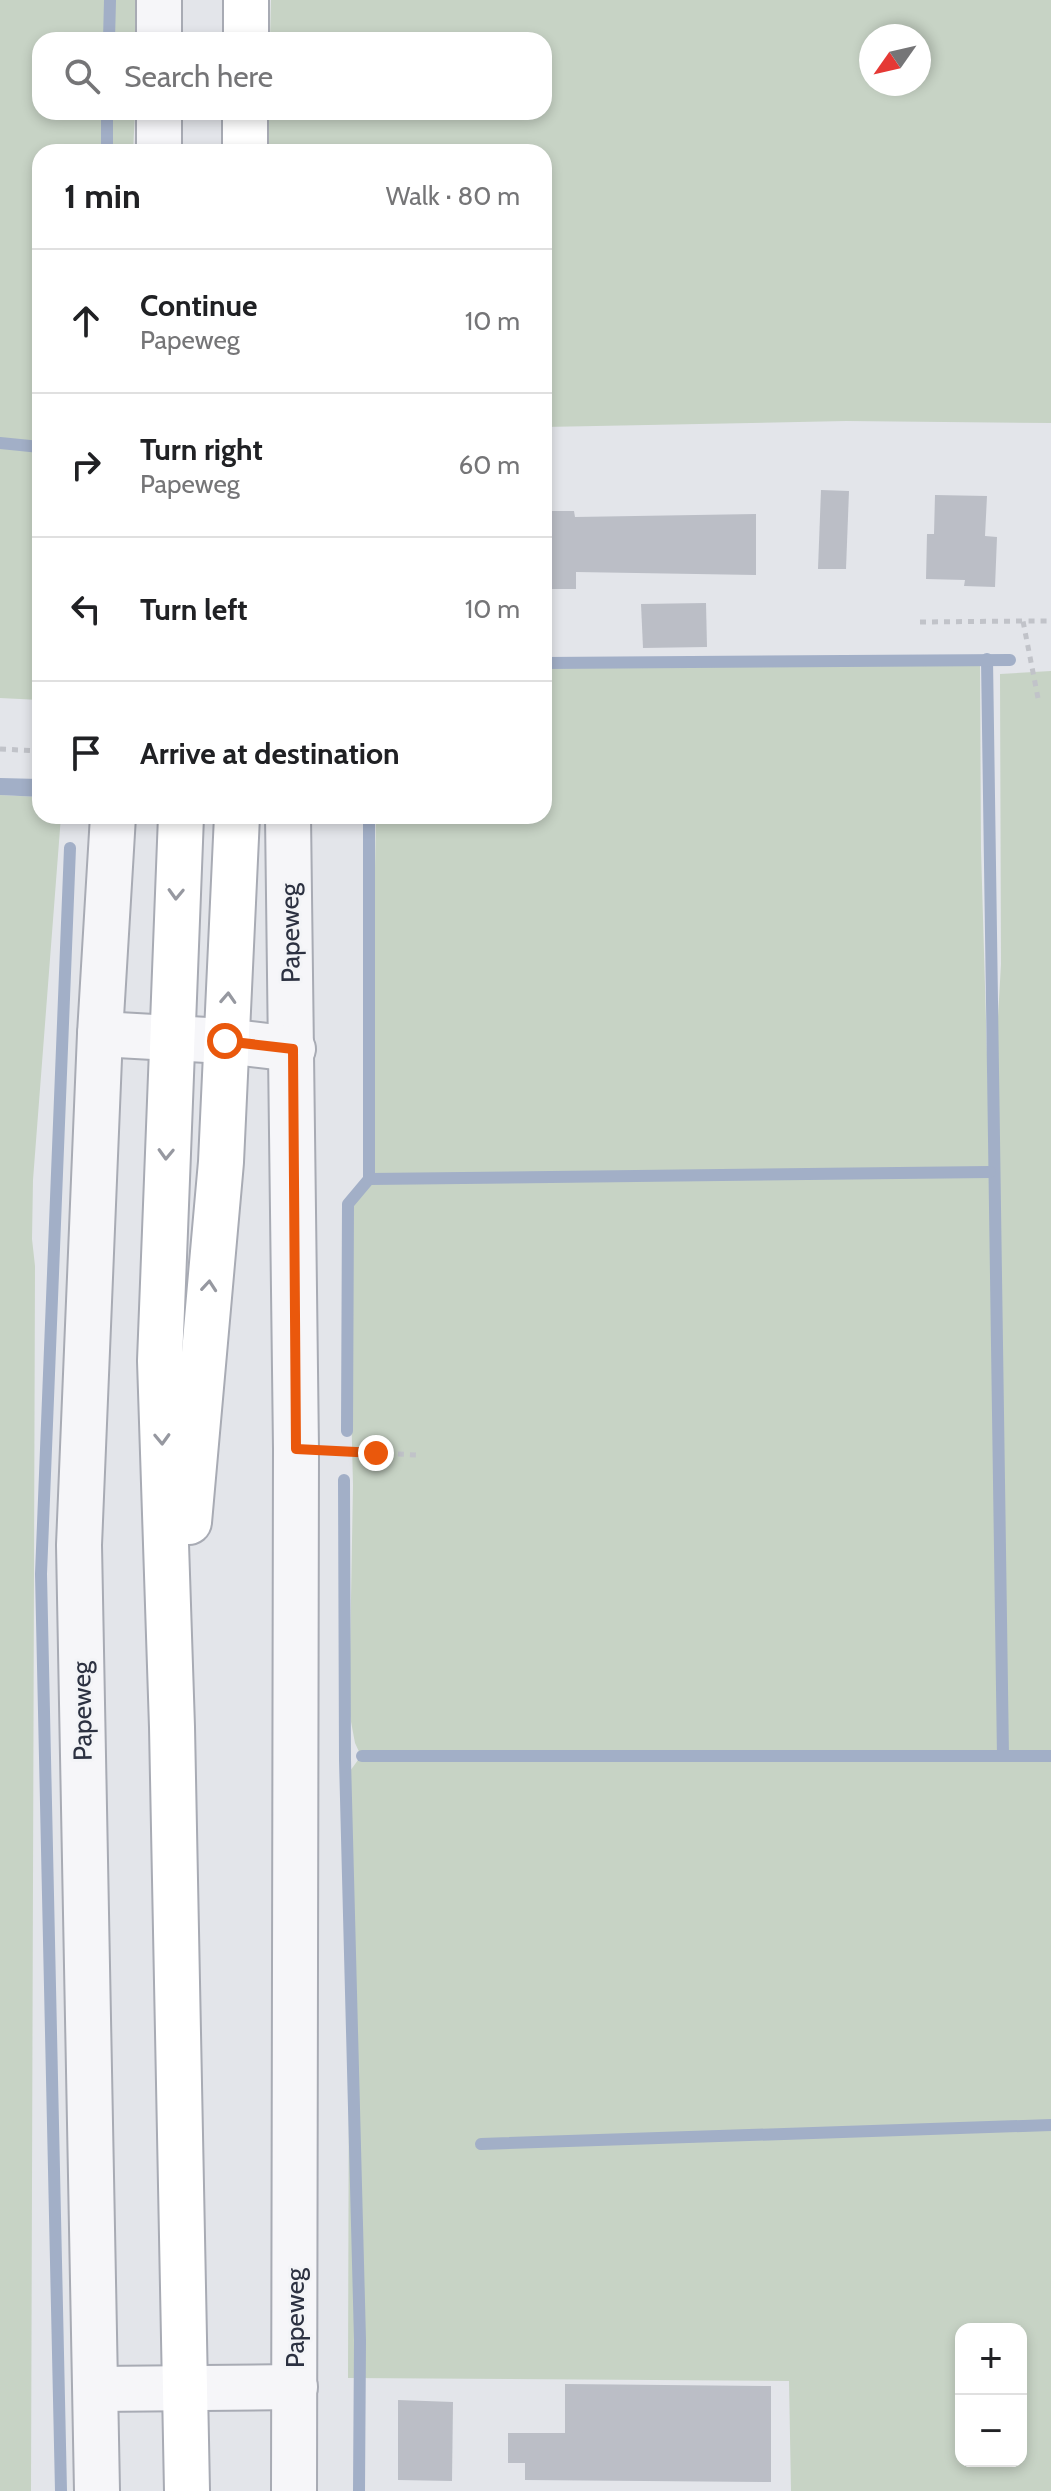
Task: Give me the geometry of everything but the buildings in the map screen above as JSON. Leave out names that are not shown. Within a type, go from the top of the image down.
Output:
[{"type":"main road","points":[[246,0],[246,32]]},
{"type":"main road","points":[[181,824],[160,1361],[172,1727],[187,2491]]},
{"type":"main road","points":[[172,1727],[221,1162],[237,824]]},
{"type":"street","points":[[159,0],[159,32]]},
{"type":"street","points":[[159,120],[159,144]]},
{"type":"street","name":"Papeweg","points":[[97,2491],[79,1545],[100,1034],[113,824]]},
{"type":"street","name":"Papeweg","points":[[288,824],[296,1449],[294,2491]]},
{"type":"street","points":[[100,1034],[225,1041],[293,1049]]},
{"type":"street","name":"Papeweg","points":[[96,2389],[295,2387]]},
{"type":"path","points":[[1023,621],[1038,698]]},
{"type":"path","points":[[920,622],[1051,621]]},
{"type":"path","points":[[0,749],[32,751]]},
{"type":"path","points":[[296,1449],[417,1455]]},
{"type":"green space","points":[[0,0],[135,0],[135,32],[32,32],[32,120],[135,120],[133,144],[32,144],[32,700],[0,698]]},
{"type":"green space","points":[[271,0],[1051,0],[1051,423],[846,421],[552,427],[552,144],[267,144],[268,120],[552,120],[552,32],[270,32]]},
{"type":"green space","points":[[552,665],[980,665],[981,850],[990,1157],[1001,964],[1000,674],[1051,671],[1051,2491],[791,2491],[789,2381],[348,2378],[349,2038],[344,1827],[350,1771],[361,1756],[355,1743],[349,1711],[353,1485],[347,1217],[349,1203],[369,1179],[376,824],[552,824]]},
{"type":"green space","points":[[0,795],[32,797],[32,824],[60,824],[33,1180],[31,2491],[0,2491]]},
{"type":"water","points":[[0,778],[32,779],[32,797],[0,795]]},
{"type":"waterway","points":[[109,32],[110,0]]},
{"type":"waterway","points":[[107,120],[107,144]]},
{"type":"waterway","points":[[0,443],[32,446]]},
{"type":"waterway","points":[[987,659],[1003,1756]]},
{"type":"waterway","points":[[552,663],[1010,660]]},
{"type":"waterway","points":[[369,824],[369,1179]]},
{"type":"waterway","points":[[61,2491],[41,1574],[70,848]]},
{"type":"waterway","points":[[347,1431],[348,1204],[369,1179],[990,1172]]},
{"type":"waterway","points":[[344,1480],[345,1760],[360,2340],[359,2491]]},
{"type":"waterway","points":[[362,1756],[1051,1756]]},
{"type":"waterway","points":[[481,2144],[1051,2125]]},
{"type":"route","points":[[225,1041],[293,1049],[296,1449],[376,1453]]}]
